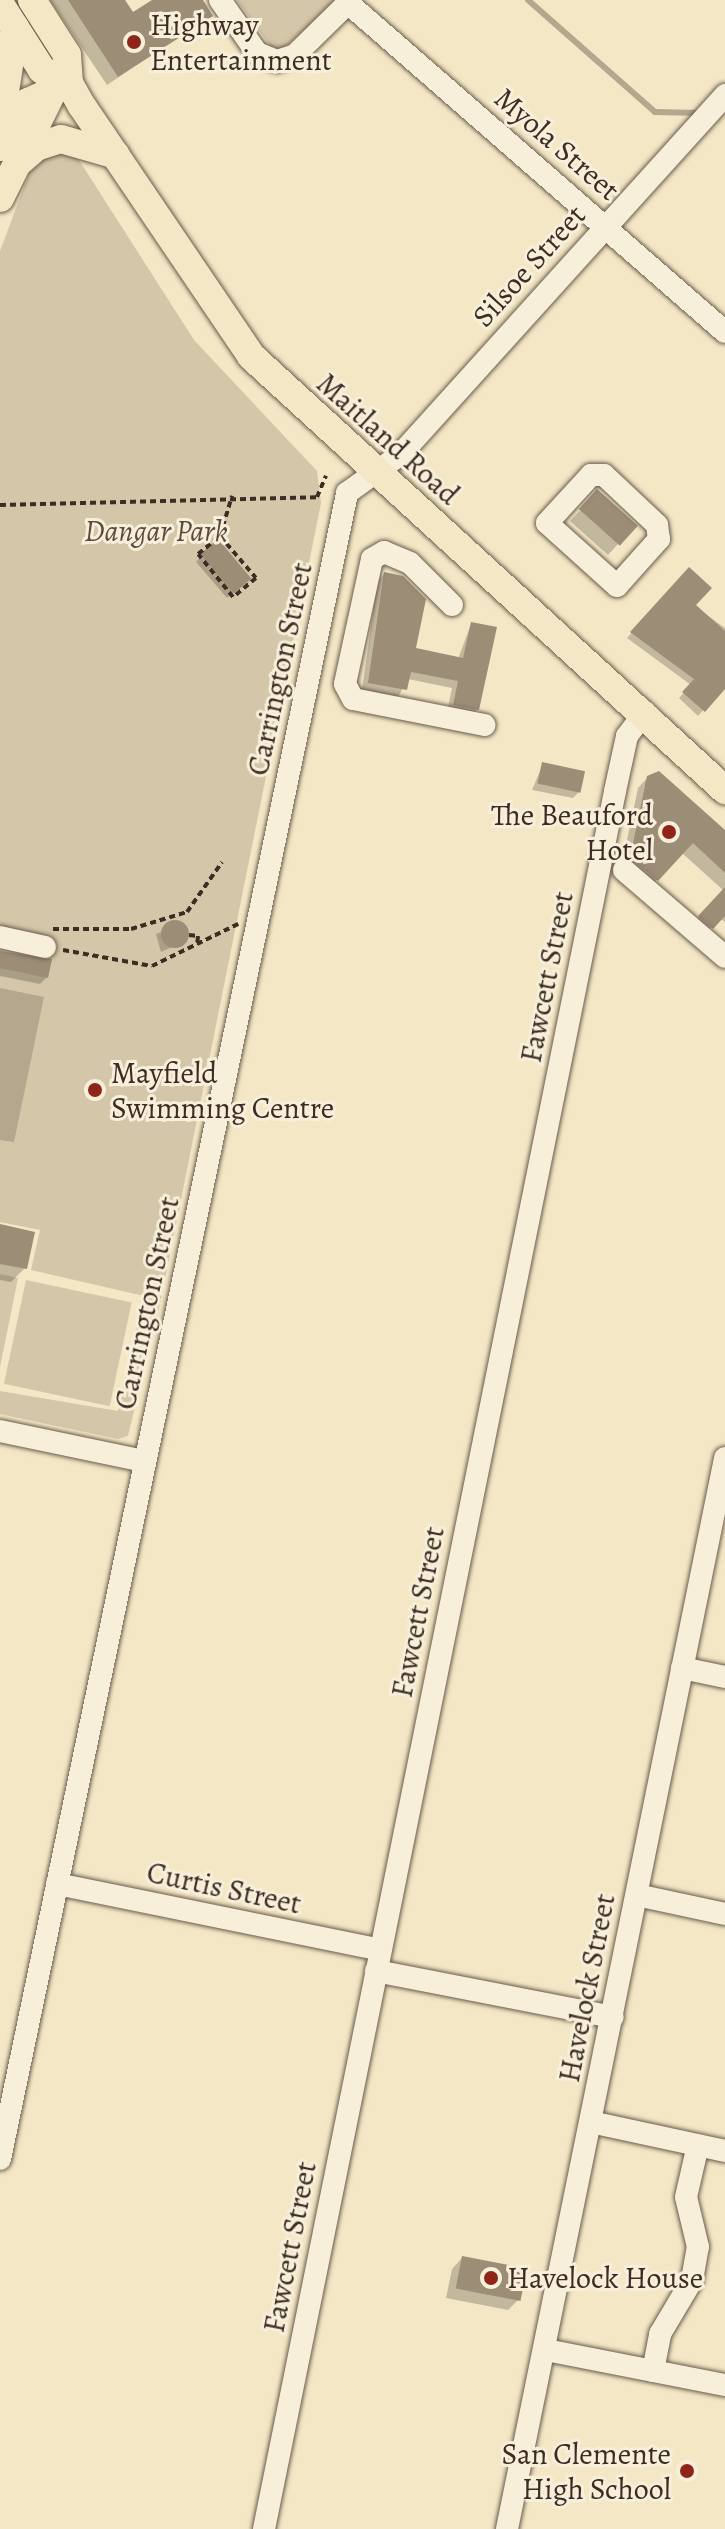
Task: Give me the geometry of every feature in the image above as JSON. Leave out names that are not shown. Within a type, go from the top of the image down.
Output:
[{"type":"main road","name":"Maitland Road","points":[[32,0],[67,55],[60,89]]},
{"type":"main road","name":"Maitland Road","points":[[8,16],[42,70],[116,155],[251,356],[375,473],[645,712],[725,790]]},
{"type":"main road","points":[[0,198],[8,16]]},
{"type":"main road","points":[[4,141],[28,102],[60,89]]},
{"type":"main road","points":[[4,141],[36,147],[61,139],[116,155]]},
{"type":"street","name":"Myola Street","points":[[220,0],[257,53],[279,61],[295,55],[348,3],[725,332]]},
{"type":"street","name":"Silsoe Street","points":[[375,473],[406,448],[725,95]]},
{"type":"street","name":"Carrington Street","points":[[0,2159],[6,2100],[57,1884],[347,493],[375,473]]},
{"type":"street","points":[[591,475],[604,475],[657,525],[659,539],[617,586],[547,523],[591,475]]},
{"type":"street","points":[[452,605],[410,563],[384,552],[372,559],[345,684],[353,699],[484,725]]},
{"type":"street","name":"Fawcett Street","points":[[264,2529],[615,791],[627,736],[645,712]]},
{"type":"street","points":[[624,870],[725,957]]},
{"type":"street","points":[[0,937],[45,947]]},
{"type":"street","points":[[0,1431],[144,1461]]},
{"type":"street","name":"Havelock Street","points":[[507,2529],[546,2350],[725,1458]]},
{"type":"street","points":[[682,1668],[725,1677]]},
{"type":"street","name":"Curtis Street","points":[[57,1884],[613,2017]]},
{"type":"street","points":[[637,1895],[725,1914]]},
{"type":"street","points":[[591,2122],[725,2151]]},
{"type":"street","points":[[653,2371],[660,2334],[692,2280],[698,2247],[686,2197],[698,2145]]},
{"type":"street","points":[[546,2350],[725,2385]]},
{"type":"path","points":[[0,505],[323,494],[326,476]]},
{"type":"path","points":[[220,536],[256,578],[233,597],[198,554],[220,536],[232,496]]},
{"type":"path","points":[[71,929],[131,929],[187,912],[222,862]]},
{"type":"path","points":[[45,947],[152,966],[240,923]]},
{"type":"path","points":[[189,935],[198,936],[197,945]]},
{"type":"green space","points":[[237,0],[341,0],[276,54]]},
{"type":"green space","name":"Dangar Park","points":[[60,149],[79,160],[194,340],[317,471],[321,503],[161,1299],[128,1436],[118,1439],[0,1414],[0,1391],[118,1411],[144,1296],[31,1270],[40,1230],[0,1222],[0,251],[33,163]]},
{"type":"green space","points":[[0,1274],[18,1278],[0,1367]]},
{"type":"green space","points":[[26,1280],[132,1302],[110,1406],[4,1384]]},
{"type":"shaded area","points":[[0,988],[44,997],[14,1142],[0,1140]]},
{"type":"building","name":"Highway Entertainment","points":[[68,0],[125,0],[133,12],[152,0],[203,0],[213,16],[118,77]]},
{"type":"building","points":[[597,489],[638,526],[620,546],[579,509]]},
{"type":"building","points":[[218,539],[251,579],[234,594],[200,554]]},
{"type":"building","points":[[689,567],[712,588],[696,605],[725,631],[725,689],[705,712],[682,692],[694,679],[630,632]]},
{"type":"building","points":[[384,572],[403,576],[426,599],[416,648],[463,658],[471,622],[497,627],[479,710],[453,705],[458,681],[411,672],[407,690],[368,683]]},
{"type":"building","points":[[542,762],[585,771],[580,793],[537,784]]},
{"type":"building","name":"The Beauford Hotel","points":[[659,771],[725,830],[725,873],[693,843],[658,881],[630,858],[647,776]]},
{"type":"building","points":[[725,887],[725,916],[713,929],[698,916]]},
{"type":"building","points":[[175,920],[185,924],[189,934],[185,944],[175,948],[165,944],[161,934],[165,924]]},
{"type":"building","points":[[0,951],[52,959],[48,978],[0,968]]},
{"type":"building","points":[[0,1224],[35,1232],[27,1269],[0,1264]]},
{"type":"building","name":"Havelock House","points":[[462,2256],[527,2269],[520,2301],[456,2288]]},
{"type":"waterway","points":[[528,0],[655,112],[701,113]]},
{"type":"place","name":"Highway Entertainment","points":[[134,42]]},
{"type":"place","name":"The Beauford Hotel","points":[[669,832]]},
{"type":"place","name":"Mayfield Swimming Centre","points":[[95,1090]]},
{"type":"place","name":"Havelock House","points":[[491,2278]]},
{"type":"place","name":"San Clemente High School","points":[[687,2471]]}]
